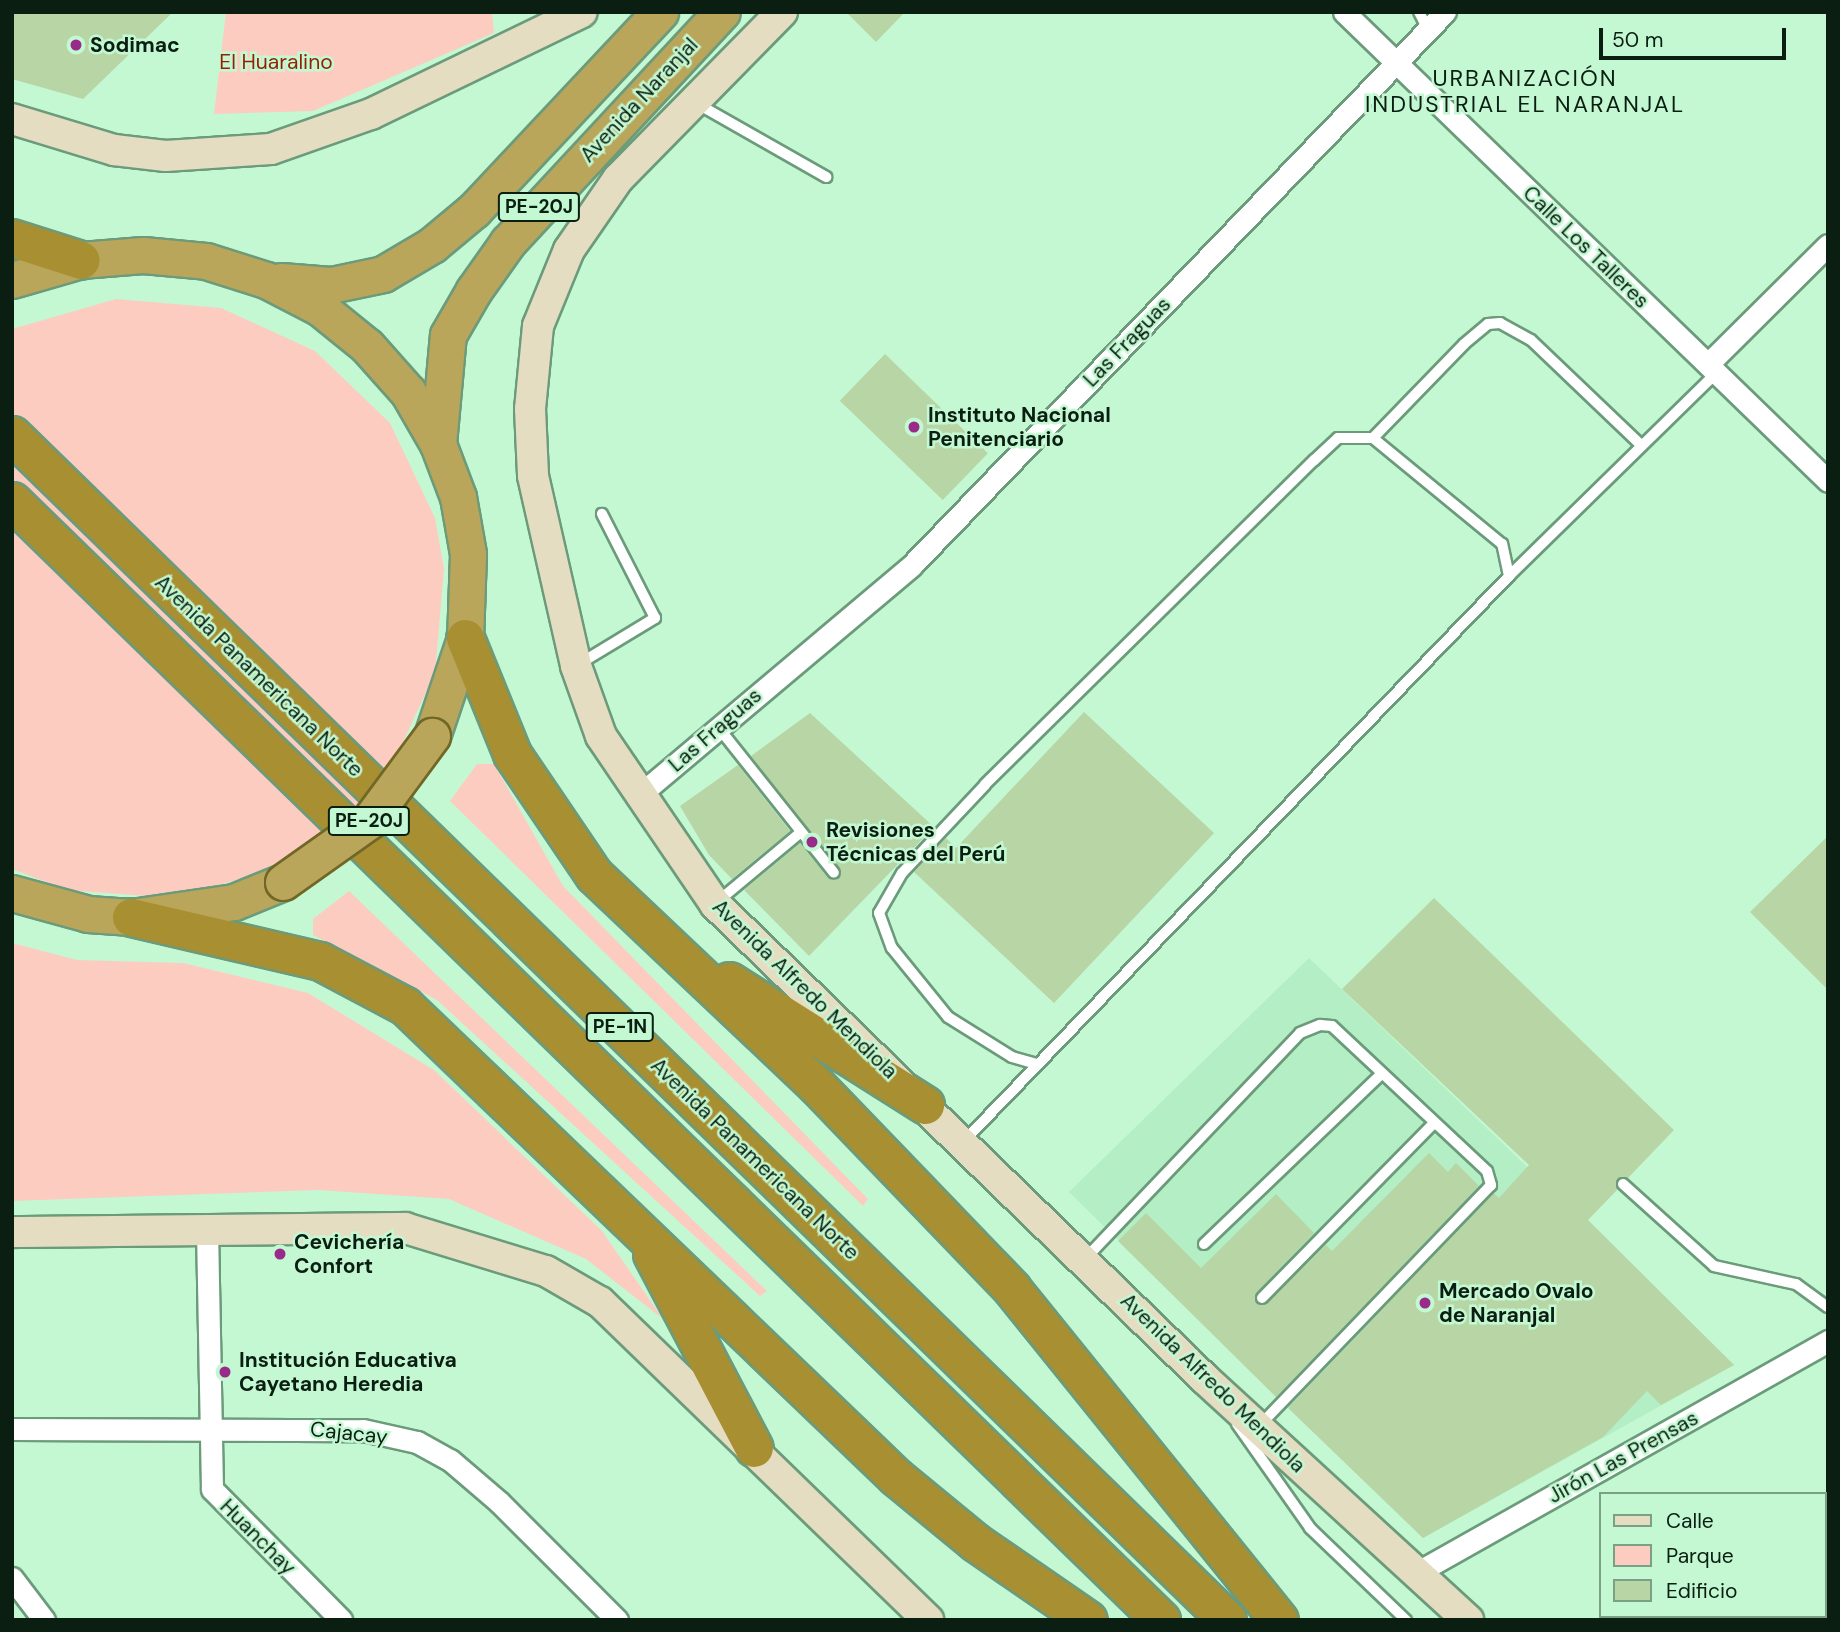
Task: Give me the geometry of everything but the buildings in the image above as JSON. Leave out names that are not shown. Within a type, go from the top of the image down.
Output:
[{"type":"highway","name":"PE-20J","points":[[12,280],[81,260],[143,255],[206,261],[266,279],[331,285],[383,274],[432,245],[474,210],[660,12]]},
{"type":"highway","name":"Avenida Naranjal","points":[[438,444],[448,335],[474,290],[508,242],[722,12]]},
{"type":"highway","points":[[12,238],[81,260]]},
{"type":"highway","name":"PE-20J","points":[[12,893],[89,914],[131,917],[234,902],[283,882],[369,821],[432,736],[465,638],[468,554],[458,497],[438,444],[408,392],[367,346],[320,308],[266,279]]},
{"type":"highway","name":"Avenida Panamericana Norte","points":[[12,435],[1227,1620]]},
{"type":"highway","name":"PE-1N","points":[[12,501],[1161,1620]]},
{"type":"highway","points":[[465,638],[512,754],[542,804],[594,875],[653,934],[816,1085],[1012,1289],[1279,1620]]},
{"type":"highway","points":[[131,917],[260,943],[374,986],[453,1045],[923,1500],[1088,1620]]},
{"type":"highway","points":[[653,934],[925,1105]]},
{"type":"highway","points":[[634,1223],[754,1448]]},
{"type":"main road","points":[[12,119],[114,150],[166,156],[271,149],[371,114],[508,52],[582,12]]},
{"type":"main road","name":"Avenida Naranjal","points":[[618,178],[782,12]]},
{"type":"main road","name":"Avenida Alfredo Mendiola","points":[[618,178],[551,289],[538,326],[530,409],[533,476],[576,666],[601,736],[638,796],[715,904],[964,1142],[1205,1379],[1468,1620]]},
{"type":"main road","points":[[12,1232],[405,1228],[546,1271],[600,1302],[754,1448],[928,1620]]},
{"type":"street","name":"Las Fraguas","points":[[638,796],[912,565],[1395,64],[1424,21],[1445,12]]},
{"type":"street","name":"Calle Los Talleres","points":[[1346,13],[1395,64],[1828,481]]},
{"type":"street","points":[[1713,368],[1828,244]]},
{"type":"street","name":"Huanchay","points":[[208,1229],[212,1489],[341,1620]]},
{"type":"street","name":"Jirón Las Prensas","points":[[1418,1572],[1828,1341]]},
{"type":"street","name":"Cajacay","points":[[12,1429],[211,1425],[363,1430],[417,1442],[450,1460],[499,1502],[617,1620]]},
{"type":"street","points":[[12,1578],[44,1620]]},
{"type":"lane","points":[[694,102],[826,177]]},
{"type":"lane","points":[[1373,438],[1464,344],[1488,324],[1500,323],[1531,340],[1642,446]]},
{"type":"lane","points":[[964,1142],[1036,1064],[1480,612],[1509,576],[1642,446],[1713,368]]},
{"type":"lane","points":[[1036,1064],[1012,1057],[948,1017],[892,948],[879,913],[902,873],[985,785],[1338,438],[1373,438],[1502,544],[1509,576]]},
{"type":"lane","points":[[576,666],[655,618],[602,514]]},
{"type":"lane","points":[[718,727],[834,873]]},
{"type":"lane","points":[[715,904],[801,832]]},
{"type":"lane","points":[[1084,1260],[1300,1033],[1332,1026],[1379,1076],[1487,1171],[1491,1185],[1257,1428]]},
{"type":"lane","points":[[1204,1244],[1379,1076]]},
{"type":"lane","points":[[1262,1298],[1433,1124]]},
{"type":"lane","points":[[1623,1184],[1714,1266],[1796,1284],[1828,1307]]},
{"type":"lane","points":[[1205,1379],[1310,1528],[1406,1620]]},
{"type":"shaded area","name":"Mercado Ovalo de Naranjal","points":[[1309,958],[1734,1365],[1423,1538],[1069,1192]]},
{"type":"green space","name":"El Huaralino","points":[[226,12],[492,12],[494,33],[313,111],[214,114]]},
{"type":"green space","points":[[116,299],[221,308],[315,351],[390,423],[435,518],[444,569],[435,673],[391,768],[358,809],[273,870],[172,898],[68,890],[12,869],[12,329]]},
{"type":"green space","points":[[477,764],[494,764],[563,886],[868,1199],[863,1206],[450,801]]},
{"type":"green space","points":[[349,891],[767,1291],[760,1296],[437,1000],[313,935],[313,919]]},
{"type":"green space","points":[[12,943],[77,960],[183,963],[308,993],[434,1070],[602,1231],[663,1319],[586,1259],[449,1199],[318,1190],[12,1201]]},
{"type":"place","name":"Sodimac","points":[[76,45]]},
{"type":"place","name":"Instituto Nacional Penitenciario","points":[[914,427]]},
{"type":"place","name":"Revisiones Técnicas del Perú","points":[[812,842]]},
{"type":"place","name":"Cevichería Confort","points":[[280,1254]]},
{"type":"place","name":"Mercado Ovalo de Naranjal","points":[[1425,1303]]},
{"type":"place","name":"Institución Educativa Cayetano Heredia","points":[[225,1372]]},
{"type":"district","name":"URBANIZACIÓN INDUSTRIAL EL NARANJAL","points":[[1525,91]]}]
